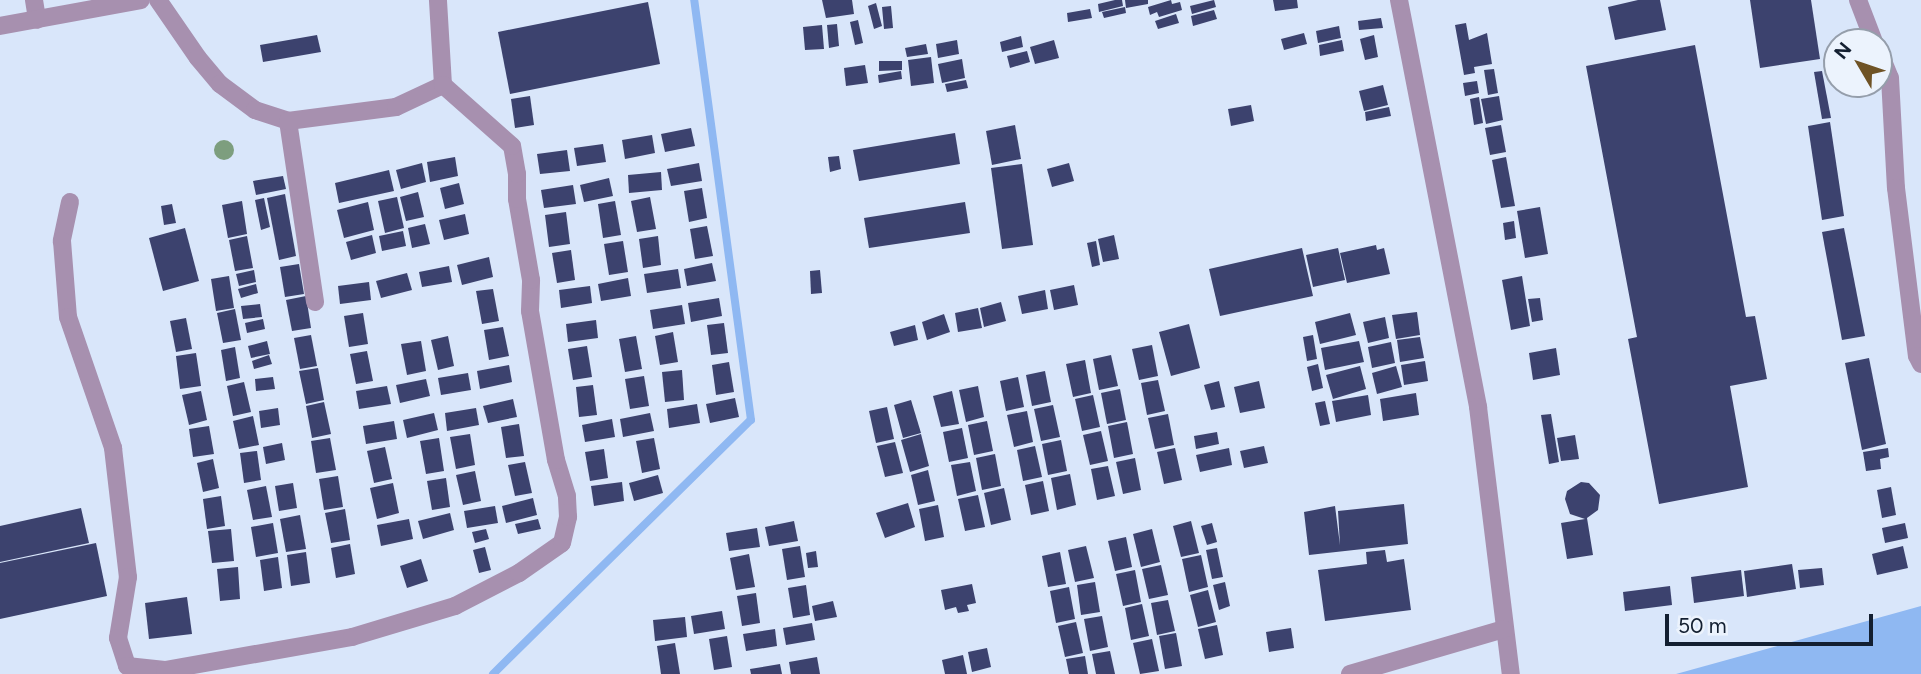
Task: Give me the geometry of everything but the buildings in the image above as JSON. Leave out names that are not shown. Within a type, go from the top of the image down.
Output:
[{"type":"street","points":[[34,0],[37,20]]},
{"type":"street","points":[[0,26],[141,0]]},
{"type":"street","points":[[158,0],[198,58],[220,84],[255,110],[288,121],[397,107],[443,85]]},
{"type":"street","points":[[70,202],[62,242],[68,317],[113,448],[128,577],[118,638],[127,666],[165,670],[352,637],[455,606],[519,573],[562,543],[568,517],[567,496],[556,460],[530,311],[531,280],[517,199],[517,174],[512,146],[443,85],[438,0]]},
{"type":"street","points":[[1399,0],[1478,407],[1511,674]]},
{"type":"street","points":[[1858,0],[1869,28]]},
{"type":"street","points":[[1891,98],[1896,188],[1917,356],[1921,364]]},
{"type":"street","points":[[288,121],[315,303]]},
{"type":"street","points":[[1350,674],[1504,629]]},
{"type":"water","points":[[1921,606],[1921,674],[1676,674]]},
{"type":"waterway","points":[[493,674],[751,420],[694,0]]}]
